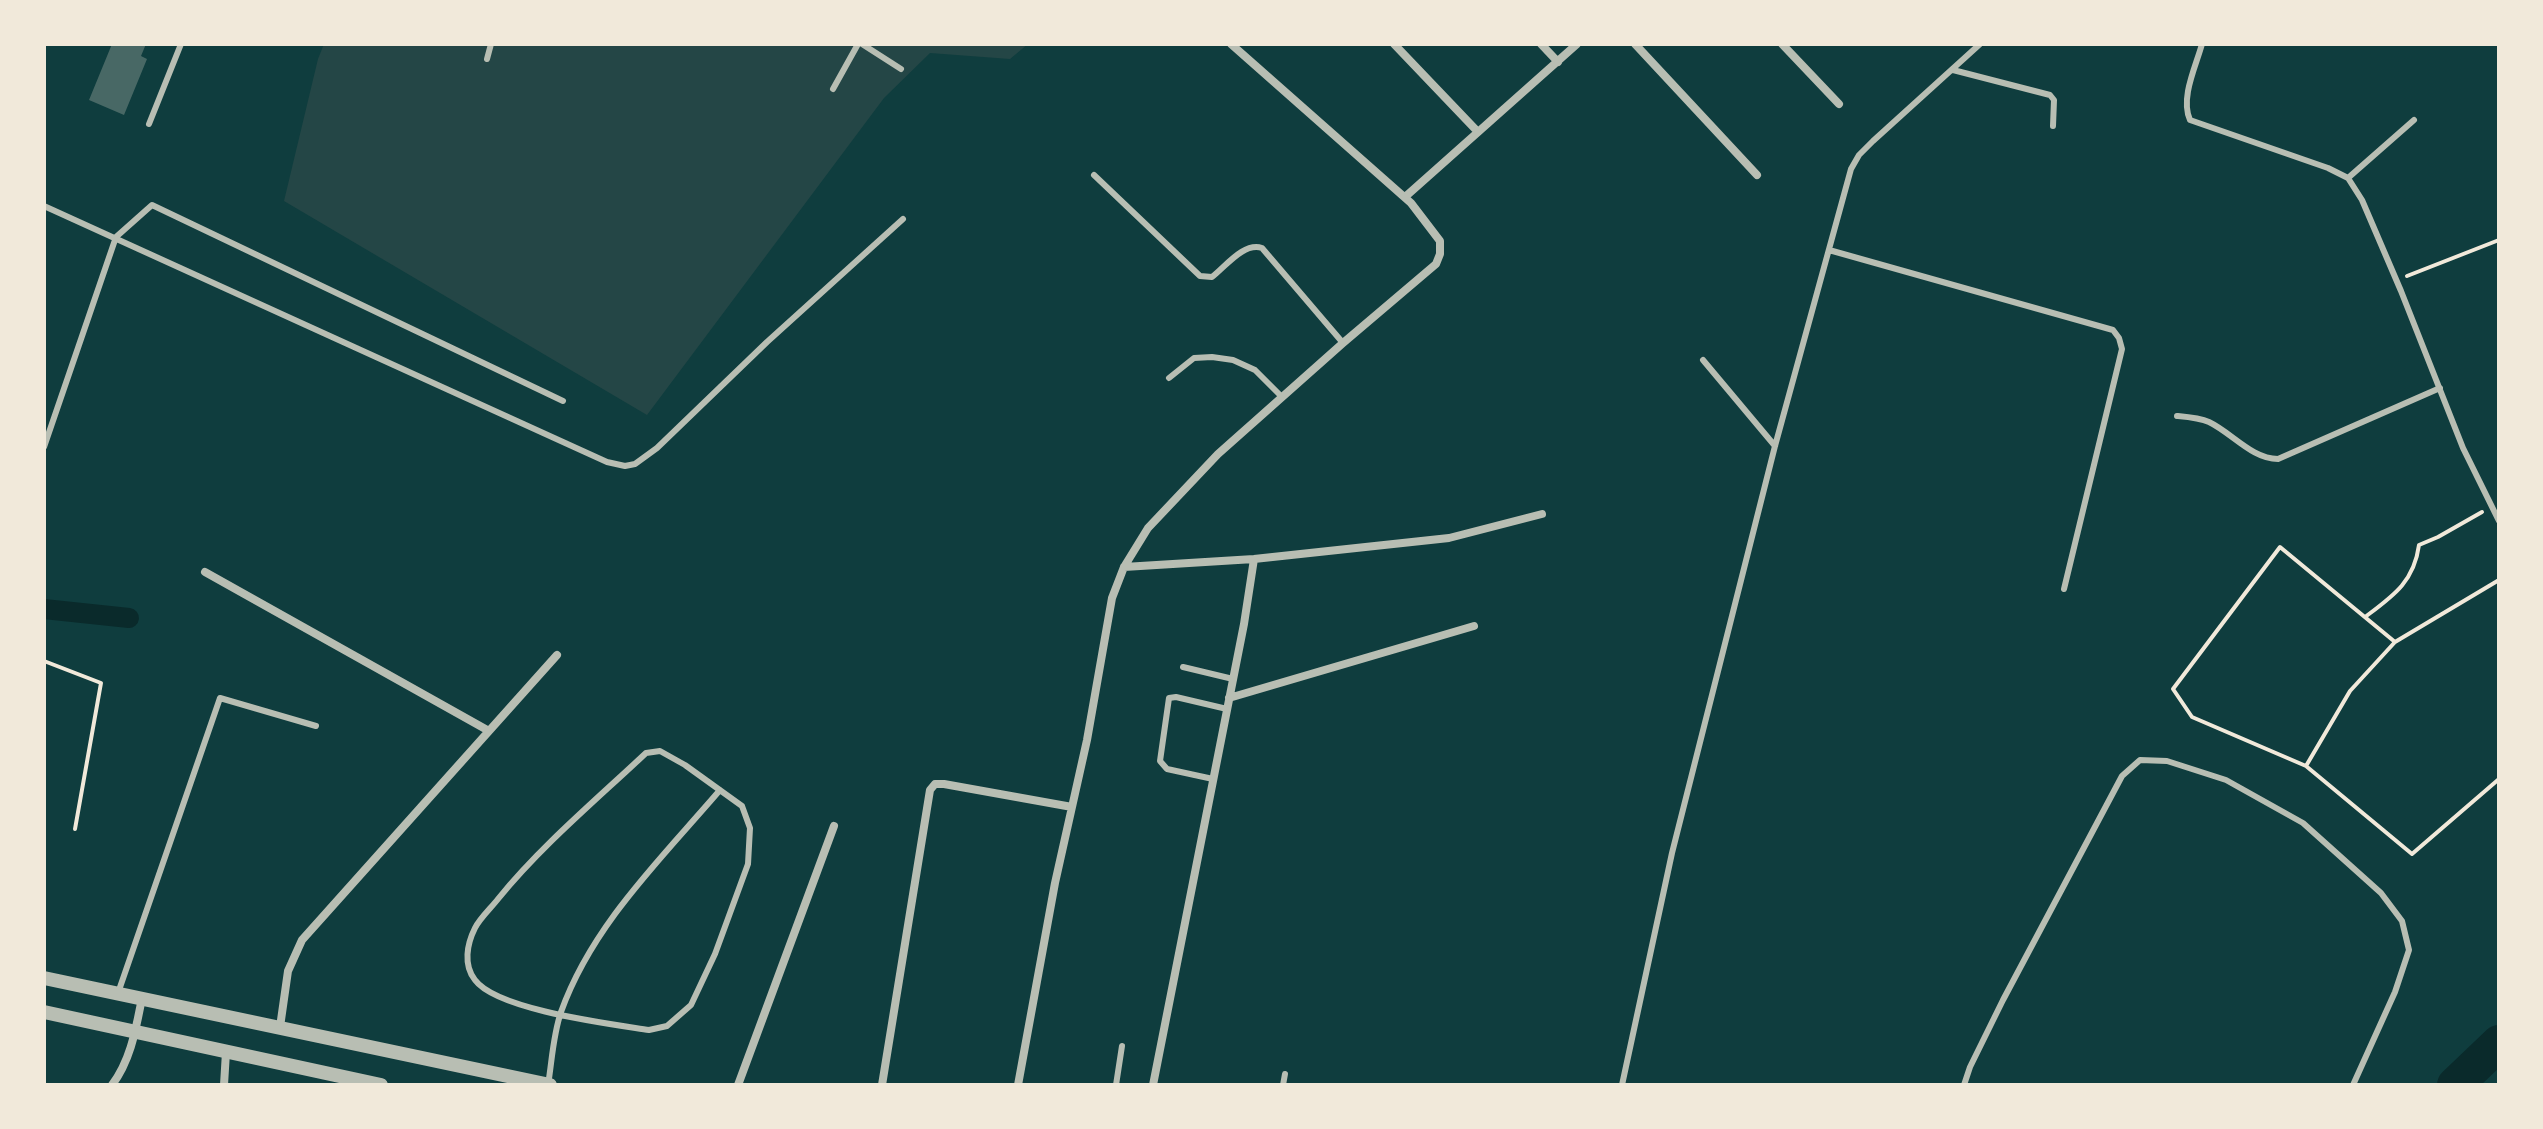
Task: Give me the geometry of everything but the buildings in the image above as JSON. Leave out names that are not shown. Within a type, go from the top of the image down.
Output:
[{"type":"street","points":[[1018,1085],[1112,598],[1124,567],[1148,528],[1218,454],[1436,264],[1440,254],[1440,241],[1405,197],[1231,44]]},
{"type":"street","points":[[1394,44],[1478,132]]},
{"type":"street","points":[[1541,44],[1558,62]]},
{"type":"street","points":[[1405,197],[1577,44]]},
{"type":"street","points":[[1635,44],[1757,175]]},
{"type":"street","points":[[1782,44],[1839,104]]},
{"type":"street","points":[[1124,567],[1254,559],[1449,538],[1542,514]]},
{"type":"street","points":[[1153,1085],[1254,559]]},
{"type":"street","points":[[205,572],[489,731]]},
{"type":"street","points":[[1229,698],[1474,626]]},
{"type":"street","points":[[280,1027],[288,971],[302,940],[557,655]]},
{"type":"street","points":[[882,1085],[930,790],[935,784],[944,784],[1072,807]]},
{"type":"street","points":[[738,1085],[834,826]]},
{"type":"street","points":[[44,978],[549,1085]]},
{"type":"street","points":[[112,1085],[125,1064],[142,998]]},
{"type":"street","points":[[44,1012],[381,1085]]},
{"type":"street","points":[[224,1085],[226,1052]]},
{"type":"lane","points":[[149,124],[181,44]]},
{"type":"lane","points":[[487,59],[491,44]]},
{"type":"lane","points":[[833,89],[860,44],[901,69]]},
{"type":"lane","points":[[1622,1085],[1672,853],[1775,446],[1851,169],[1859,155],[1980,44]]},
{"type":"lane","points":[[2202,44],[2186,101],[2190,120],[2328,168],[2348,178],[2362,200],[2463,448],[2499,521]]},
{"type":"lane","points":[[1953,70],[2050,95],[2054,100],[2053,126]]},
{"type":"lane","points":[[2348,178],[2414,120]]},
{"type":"lane","points":[[1094,175],[1200,276],[1212,277],[1246,248],[1254,245],[1262,248],[1343,343]]},
{"type":"lane","points":[[44,447],[116,237],[152,205],[563,401]]},
{"type":"lane","points":[[44,206],[607,462],[625,466],[635,464],[657,448],[767,342],[903,219]]},
{"type":"lane","points":[[1829,250],[2113,330],[2119,338],[2122,349],[2064,589]]},
{"type":"lane","points":[[1169,378],[1194,358],[1233,360],[1255,370],[1282,397]]},
{"type":"lane","points":[[1703,360],[1775,446]]},
{"type":"lane","points":[[2177,416],[2209,422],[2258,454],[2278,459],[2440,388]]},
{"type":"lane","points":[[1183,667],[1233,679]]},
{"type":"lane","points":[[118,993],[220,698],[316,726]]},
{"type":"lane","points":[[1213,779],[1162,766],[1160,761],[1169,698],[1227,709]]},
{"type":"lane","points":[[660,751],[720,790],[742,806],[750,828],[748,864],[715,954],[691,1005],[667,1026],[649,1030],[560,1014],[508,1002],[476,983],[469,970],[467,952],[476,927],[539,855],[646,753],[660,751]]},
{"type":"lane","points":[[1964,1085],[2003,1000],[2122,776],[2140,760],[2167,761],[2226,780],[2303,823],[2381,893],[2402,921],[2409,950],[2395,992],[2353,1085]]},
{"type":"lane","points":[[549,1085],[560,1014],[588,953],[621,905],[720,790]]},
{"type":"lane","points":[[1116,1085],[1122,1046]]},
{"type":"lane","points":[[1283,1085],[1285,1074]]},
{"type":"path","points":[[2397,280],[2499,240]]},
{"type":"path","points":[[2365,617],[2400,590],[2417,563],[2419,545],[2492,506]]},
{"type":"path","points":[[2395,642],[2280,547],[2173,689],[2192,717],[2306,766],[2412,854],[2499,779]]},
{"type":"path","points":[[2306,766],[2350,691],[2395,642],[2499,580]]},
{"type":"path","points":[[44,661],[101,683],[75,829]]},
{"type":"shaded area","points":[[324,44],[1028,44],[1010,59],[930,53],[884,98],[647,415],[284,201]]},
{"type":"waterway","points":[[44,609],[129,618]]},
{"type":"waterway","points":[[2455,1085],[2499,1043]]}]
